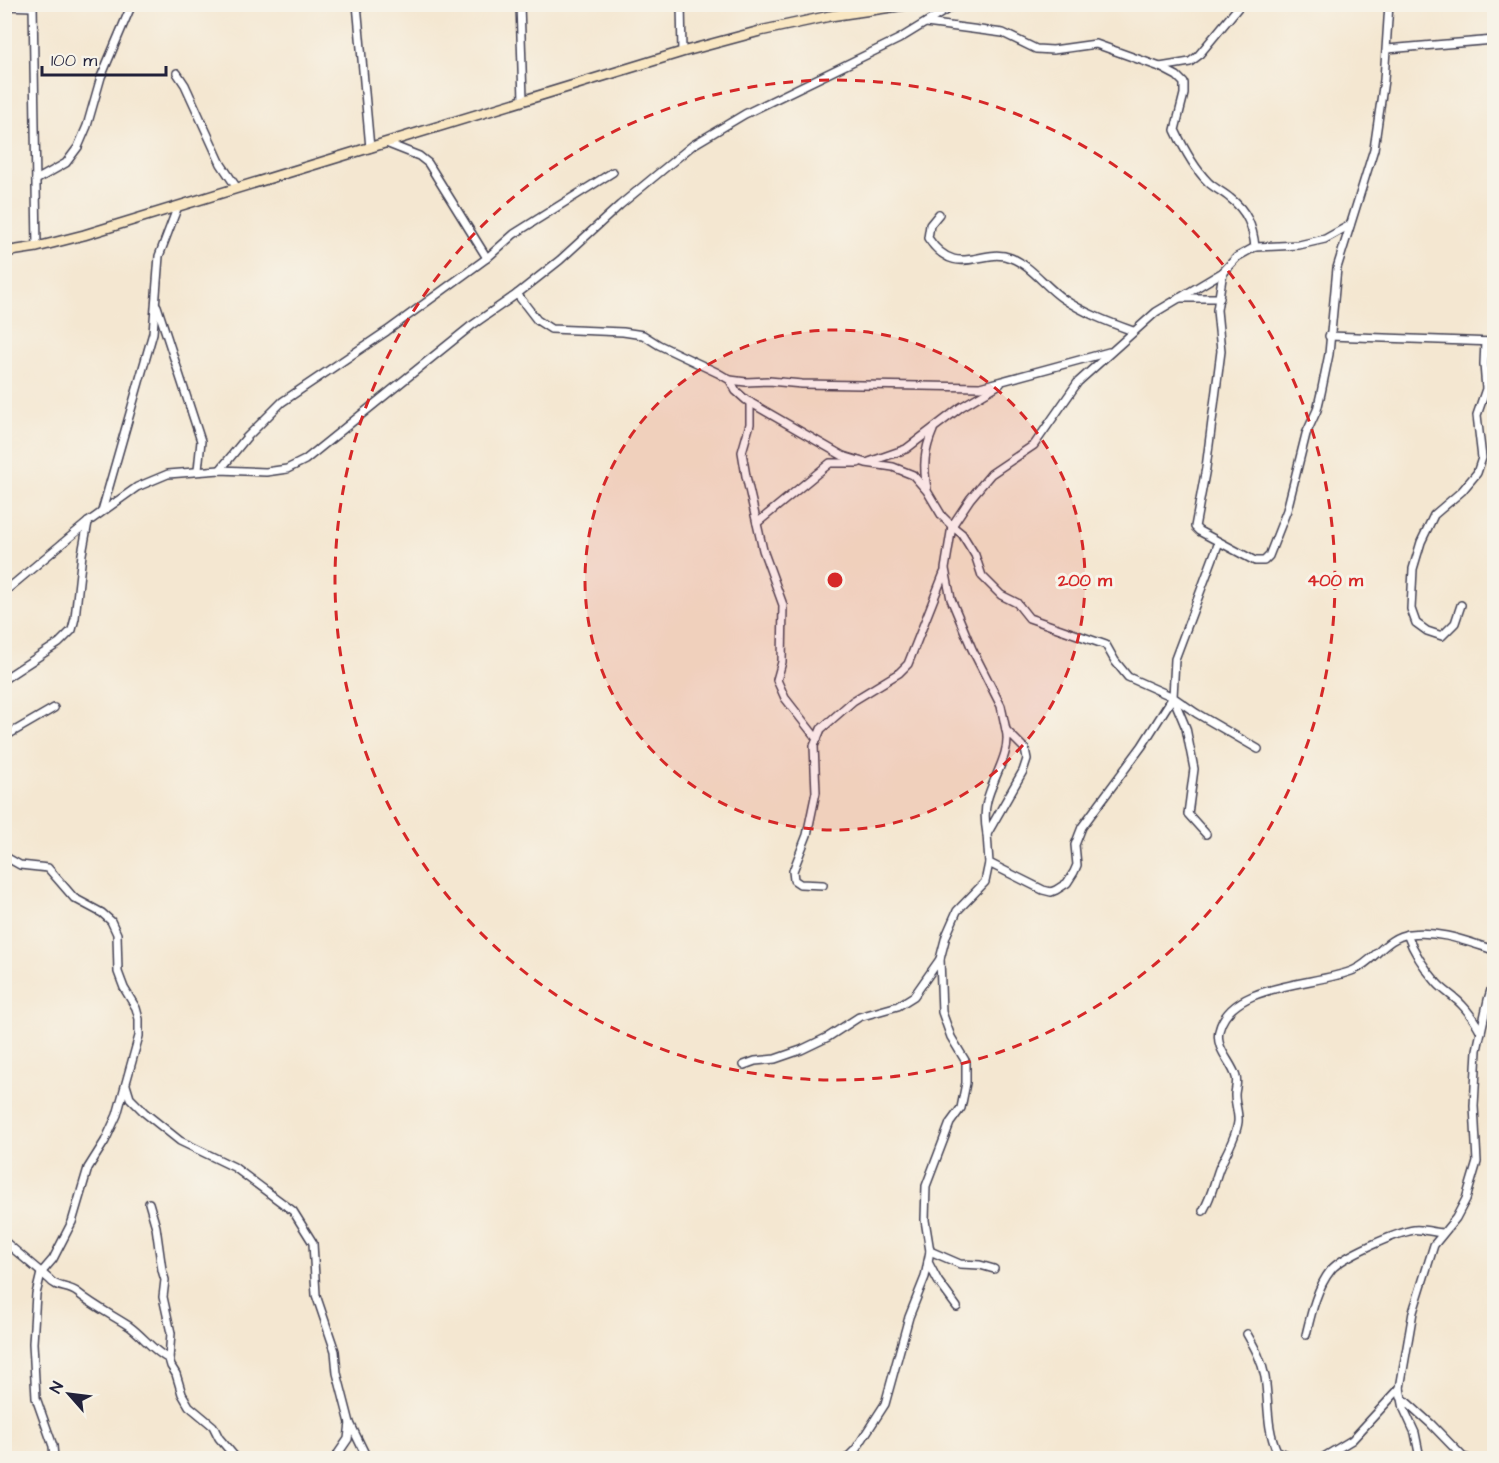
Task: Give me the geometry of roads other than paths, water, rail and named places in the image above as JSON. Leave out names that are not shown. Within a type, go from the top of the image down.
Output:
[{"type":"main road","points":[[4,252],[37,247],[84,235],[682,51],[830,16],[912,4]]},
{"type":"street","points":[[36,180],[66,163],[78,147],[87,126],[101,77],[132,4]]},
{"type":"street","points":[[357,4],[370,148]]},
{"type":"street","points":[[520,4],[523,100]]},
{"type":"street","points":[[681,4],[682,51]]},
{"type":"street","points":[[4,592],[88,522],[137,487],[168,474],[220,470],[266,472],[287,469],[305,460],[471,326],[560,260],[620,205],[693,145],[745,114],[899,39],[956,4]]},
{"type":"street","points":[[1160,67],[1190,62],[1198,56],[1241,4]]},
{"type":"street","points":[[1223,273],[1217,310],[1221,351],[1206,468],[1195,526],[1199,531],[1255,561],[1264,561],[1269,556],[1287,510],[1306,434],[1317,410],[1325,375],[1337,268],[1374,149],[1387,48],[1389,4]]},
{"type":"street","points":[[4,6],[33,6],[37,247]]},
{"type":"street","points":[[926,23],[1003,33],[1036,49],[1061,49],[1096,44],[1160,67],[1177,76],[1184,83],[1184,94],[1175,130],[1203,176],[1245,213],[1253,231],[1255,247]]},
{"type":"street","points":[[1387,48],[1494,40]]},
{"type":"street","points":[[177,73],[185,85],[221,164],[237,188]]},
{"type":"street","points":[[386,143],[419,156],[428,163],[487,258]]},
{"type":"street","points":[[220,470],[246,438],[282,402],[387,331],[487,258],[514,234],[613,172]]},
{"type":"street","points":[[102,511],[153,333],[159,256],[178,206]]},
{"type":"street","points":[[939,214],[930,225],[928,238],[936,250],[950,257],[968,261],[1001,255],[1012,258],[1070,302],[1094,316],[1133,331]]},
{"type":"street","points":[[824,885],[800,884],[794,880],[793,871],[807,835],[816,792],[814,746],[822,729],[852,701],[899,673],[908,664],[945,569],[952,526],[970,499],[991,474],[1034,445],[1078,382],[1155,312],[1223,273],[1237,257],[1255,247],[1308,243],[1325,239],[1350,225]]},
{"type":"street","points":[[517,294],[537,320],[551,329],[643,335],[730,380],[746,382],[980,387],[1111,351]]},
{"type":"street","points":[[1179,298],[1220,298]]},
{"type":"street","points":[[155,302],[201,441],[198,471]]},
{"type":"street","points":[[1329,336],[1494,342]]},
{"type":"street","points":[[1461,605],[1455,622],[1442,636],[1427,631],[1416,623],[1412,609],[1413,568],[1421,542],[1434,515],[1462,491],[1477,473],[1482,458],[1477,415],[1486,389],[1485,342]]},
{"type":"street","points":[[730,380],[736,391],[750,402],[814,441],[843,456],[866,463],[906,449],[961,407],[1008,380]]},
{"type":"street","points":[[750,402],[750,424],[742,452],[763,550],[783,605],[782,662],[777,680],[785,698],[817,739]]},
{"type":"street","points":[[927,491],[923,468],[927,443],[934,429]]},
{"type":"street","points":[[757,523],[830,463],[866,463],[893,467],[913,475],[927,491],[936,508],[962,534],[975,555],[982,576],[1001,596],[1017,603],[1029,618],[1106,645],[1128,677],[1173,697],[1258,749]]},
{"type":"street","points":[[4,679],[59,643],[72,630],[88,522]]},
{"type":"street","points":[[1206,834],[1188,814],[1194,769],[1186,728],[1173,697],[1175,659],[1220,542]]},
{"type":"street","points":[[847,1458],[856,1449],[885,1404],[909,1317],[928,1262],[930,1251],[925,1220],[926,1186],[950,1123],[961,1108],[966,1083],[966,1062],[951,1037],[942,1012],[940,959],[946,936],[957,911],[985,882],[989,863],[985,817],[987,801],[1008,745],[1000,706],[972,650],[953,604],[947,587],[945,569]]},
{"type":"street","points":[[989,863],[1043,890],[1051,892],[1067,883],[1077,865],[1075,845],[1082,827],[1142,746],[1173,697]]},
{"type":"street","points":[[4,737],[54,708]]},
{"type":"street","points":[[987,834],[1023,771],[1027,759],[1025,749],[1006,730]]},
{"type":"street","points":[[4,856],[20,865],[48,868],[74,898],[102,913],[111,921],[117,934],[118,972],[139,1019],[138,1036],[117,1115],[84,1178],[72,1222],[53,1259],[41,1273],[36,1294],[34,1315],[36,1398],[53,1446],[54,1458]]},
{"type":"street","points":[[1203,1211],[1212,1196],[1218,1172],[1238,1122],[1234,1094],[1237,1079],[1220,1046],[1218,1032],[1234,1006],[1269,990],[1353,970],[1370,961],[1390,939],[1407,934],[1461,938],[1494,950]]},
{"type":"street","points":[[1407,934],[1422,965],[1462,1004],[1477,1024],[1480,1032]]},
{"type":"street","points":[[744,1065],[755,1061],[775,1059],[801,1050],[828,1037],[859,1017],[898,1006],[914,996],[940,959]]},
{"type":"street","points":[[1420,1458],[1415,1433],[1404,1409],[1400,1388],[1413,1312],[1434,1245],[1456,1218],[1466,1199],[1477,1162],[1474,1106],[1477,1050],[1494,980]]},
{"type":"street","points":[[126,1083],[130,1098],[145,1113],[180,1141],[234,1167],[292,1211],[304,1228],[313,1243],[316,1295],[335,1351],[337,1373],[350,1423],[367,1458]]},
{"type":"street","points":[[149,1203],[156,1227],[165,1280],[163,1297],[171,1333],[169,1359],[189,1406],[213,1426],[219,1438],[236,1458]]},
{"type":"street","points":[[1306,1335],[1318,1293],[1330,1271],[1341,1260],[1400,1234],[1417,1230],[1442,1233]]},
{"type":"street","points":[[4,1241],[54,1285],[72,1289],[85,1300],[129,1326],[169,1359]]},
{"type":"street","points":[[930,1251],[960,1264],[980,1265],[994,1269]]},
{"type":"street","points":[[928,1262],[938,1281],[957,1307]]},
{"type":"street","points":[[1247,1334],[1258,1353],[1264,1374],[1270,1436],[1277,1451],[1294,1458]]},
{"type":"street","points":[[1322,1458],[1352,1440],[1400,1388]]},
{"type":"street","points":[[1401,1397],[1463,1457],[1467,1458]]},
{"type":"street","points":[[334,1458],[348,1439],[350,1423]]}]
